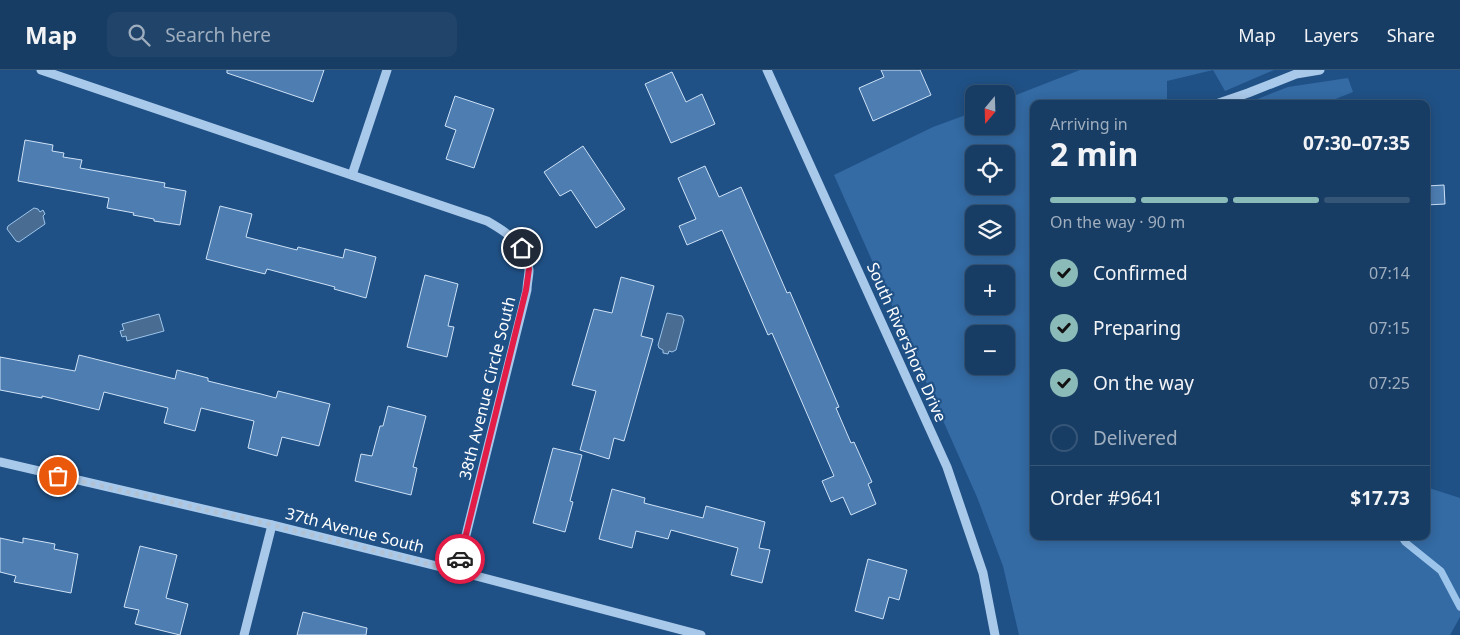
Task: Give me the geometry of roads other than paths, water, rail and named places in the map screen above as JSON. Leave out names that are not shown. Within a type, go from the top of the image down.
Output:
[{"type":"street","name":"38th Avenue Circle South","points":[[41,70],[487,221],[509,233],[522,248],[529,269],[526,290],[457,571]]},
{"type":"street","points":[[352,175],[387,70]]},
{"type":"street","name":"South Rivershore Drive","points":[[767,70],[947,467],[983,573],[995,635]]},
{"type":"street","points":[[1228,100],[1296,74],[1320,70]]},
{"type":"street","name":"37th Avenue South","points":[[0,462],[272,525],[701,635]]},
{"type":"street","points":[[244,635],[272,525]]},
{"type":"waterway","points":[[1404,540],[1441,571],[1460,607]]}]
